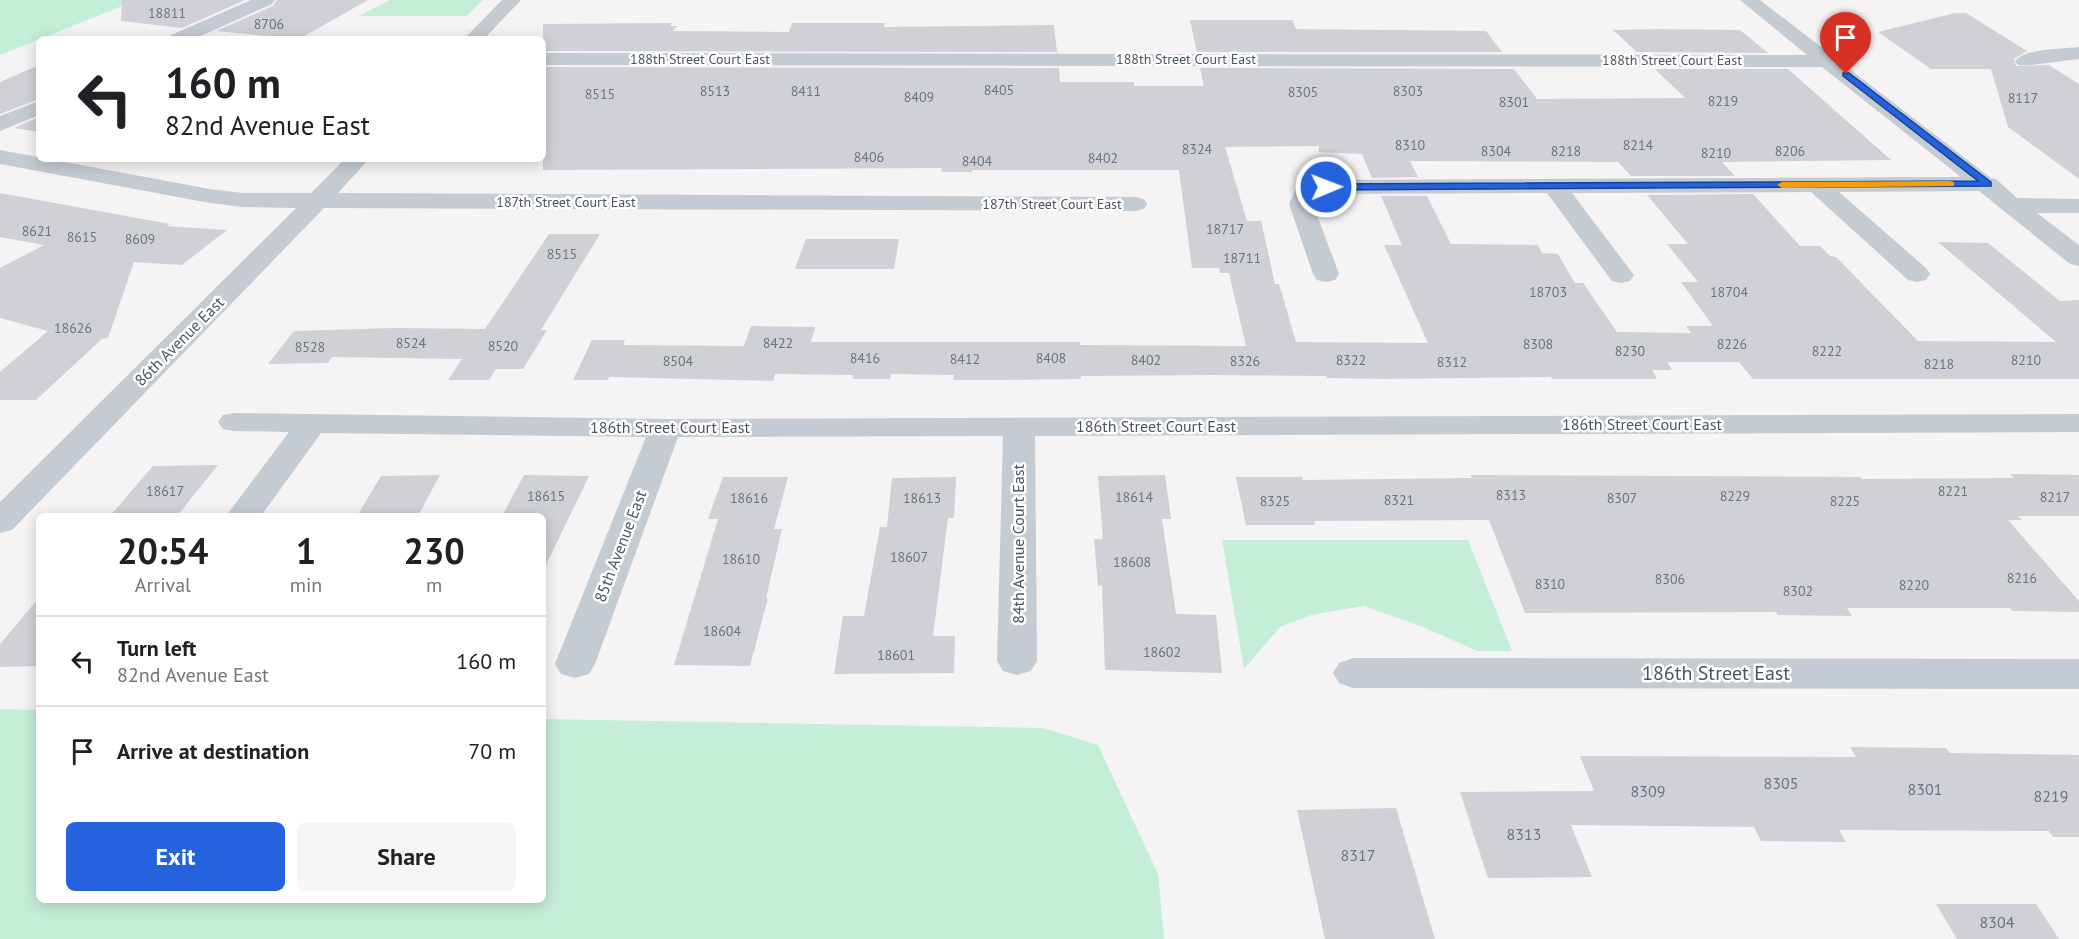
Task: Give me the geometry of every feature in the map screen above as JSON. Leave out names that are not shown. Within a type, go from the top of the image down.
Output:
[{"type":"street","points":[[185,36],[266,0]]},
{"type":"street","points":[[475,36],[512,0]]},
{"type":"street","points":[[1749,0],[1988,184],[2010,205],[2079,258]]},
{"type":"street","points":[[2025,61],[2036,57],[2079,53]]},
{"type":"street","name":"188th Street Court East","points":[[546,59],[1828,61]]},
{"type":"street","points":[[0,124],[36,108]]},
{"type":"street","name":"187th Street Court East","points":[[0,157],[210,196],[243,200],[1135,204]]},
{"type":"street","name":"86th Avenue East","points":[[0,522],[355,162]]},
{"type":"street","points":[[1816,184],[1917,274]]},
{"type":"street","points":[[1326,274],[1301,204],[1305,192],[1326,187],[1988,184]]},
{"type":"street","points":[[1554,186],[1621,275]]},
{"type":"street","points":[[2010,205],[2079,206]]},
{"type":"street","name":"186th Street Court East","points":[[234,422],[666,428],[2079,423]]},
{"type":"street","points":[[245,513],[313,422]]},
{"type":"street","name":"84th Avenue Court East","points":[[1017,661],[1019,427]]},
{"type":"street","name":"85th Avenue East","points":[[575,664],[666,428]]},
{"type":"street","name":"186th Street East","points":[[1353,673],[2079,674]]},
{"type":"green space","points":[[0,0],[137,0],[47,36],[36,36],[36,41],[0,55]]},
{"type":"green space","points":[[390,0],[483,0],[467,16],[359,16]]},
{"type":"green space","points":[[1222,540],[1468,540],[1512,651],[1477,651],[1423,627],[1364,606],[1311,615],[1280,627],[1244,669]]},
{"type":"green space","points":[[0,709],[36,710],[36,903],[546,903],[546,719],[1043,728],[1098,745],[1158,874],[1164,939],[0,939]]},
{"type":"building","points":[[122,0],[245,0],[182,28],[121,21]]},
{"type":"building","points":[[277,0],[368,0],[304,36],[268,36],[216,31],[273,6]]},
{"type":"building","points":[[1955,13],[1966,13],[2027,51],[2014,59],[2016,66],[2049,65],[2079,84],[2079,179],[2008,127],[1991,69],[1931,69],[1878,32]]},
{"type":"building","points":[[1190,20],[1292,20],[1296,29],[1486,31],[1502,52],[1197,52]]},
{"type":"building","points":[[672,23],[670,26],[677,26],[673,31],[789,32],[792,23],[885,23],[884,27],[1054,25],[1057,52],[546,51],[543,24]]},
{"type":"building","points":[[1613,30],[1740,30],[1768,53],[1637,52]]},
{"type":"building","points":[[36,66],[36,100],[0,114],[0,82]]},
{"type":"building","points":[[546,67],[1059,68],[1060,82],[1134,82],[1134,86],[1204,86],[1200,68],[1514,69],[1537,99],[1685,98],[1655,69],[1788,69],[1891,160],[1722,162],[1735,176],[1631,176],[1618,162],[1410,161],[1418,177],[1372,178],[1362,154],[1319,152],[1319,146],[1225,147],[1247,221],[1261,221],[1275,284],[1279,284],[1296,342],[1428,343],[1384,245],[1402,245],[1381,196],[1427,196],[1451,244],[1538,245],[1542,253],[1558,254],[1575,283],[1583,283],[1617,332],[1691,333],[1686,326],[1713,326],[1681,282],[1698,282],[1667,244],[1688,244],[1647,195],[1753,194],[1800,246],[1820,246],[1830,256],[1836,257],[1918,341],[2056,342],[1938,242],[1988,243],[2060,301],[2079,300],[2079,379],[1753,379],[1739,362],[1667,362],[1672,370],[1652,370],[1657,379],[1552,379],[1551,377],[1386,379],[1211,375],[953,380],[954,375],[891,374],[890,379],[853,379],[853,375],[775,374],[773,381],[609,377],[608,380],[573,380],[592,340],[625,340],[623,345],[744,346],[751,326],[815,327],[811,342],[1080,342],[1080,345],[1246,346],[1229,273],[1220,273],[1219,268],[1192,268],[1179,170],[941,172],[942,168],[543,170],[543,162],[546,162]]},
{"type":"building","points":[[36,118],[36,132],[14,128]]},
{"type":"building","points":[[0,193],[170,224],[166,226],[227,230],[182,265],[134,262],[108,338],[102,339],[36,400],[0,400],[0,372],[48,331],[0,318],[0,268],[44,245],[0,237]]},
{"type":"building","points":[[549,234],[600,234],[541,330],[547,330],[523,369],[496,369],[489,380],[448,380],[462,359],[332,357],[328,363],[268,364],[294,331],[394,328],[485,329]]},
{"type":"building","points":[[806,239],[899,239],[894,269],[795,269]]},
{"type":"building","points":[[218,465],[179,513],[113,513],[153,466]]},
{"type":"building","points":[[2010,474],[2079,475],[2079,516],[2018,516],[2022,520],[2008,520],[2079,601],[2079,612],[2013,611],[2010,608],[1847,608],[1852,616],[1778,615],[1776,612],[1525,613],[1489,520],[1314,521],[1315,525],[1246,525],[1236,477],[1302,477],[1303,480],[1472,478],[1470,475],[1860,477],[1862,479],[2014,478]]},
{"type":"building","points":[[440,475],[420,513],[359,513],[381,476]]},
{"type":"building","points":[[524,475],[589,476],[546,565],[546,513],[504,513]]},
{"type":"building","points":[[1165,475],[1171,519],[1162,519],[1176,614],[1216,615],[1222,673],[1105,670],[1102,585],[1098,586],[1094,539],[1103,539],[1098,476]]},
{"type":"building","points":[[723,477],[788,477],[774,529],[782,529],[766,598],[768,598],[750,666],[674,665],[718,519],[708,519]]},
{"type":"building","points":[[956,477],[954,518],[948,518],[933,636],[955,636],[954,673],[834,674],[843,616],[864,616],[880,527],[887,527],[892,478]]},
{"type":"building","points":[[36,602],[36,666],[0,667],[0,644]]},
{"type":"building","points":[[1850,747],[1946,748],[1950,753],[2079,755],[2079,837],[2053,837],[2049,831],[1839,830],[1846,842],[1761,841],[1754,827],[1571,825],[1592,877],[1488,878],[1460,792],[1594,791],[1580,756],[1856,757]]},
{"type":"building","points":[[1396,808],[1435,939],[1325,939],[1297,810]]},
{"type":"building","points":[[1936,904],[2036,904],[2059,939],[1957,939]]},
{"type":"slow traffic","points":[[1782,185],[1950,184]]},
{"type":"route","points":[[1326,187],[1988,184],[1846,74]]}]
